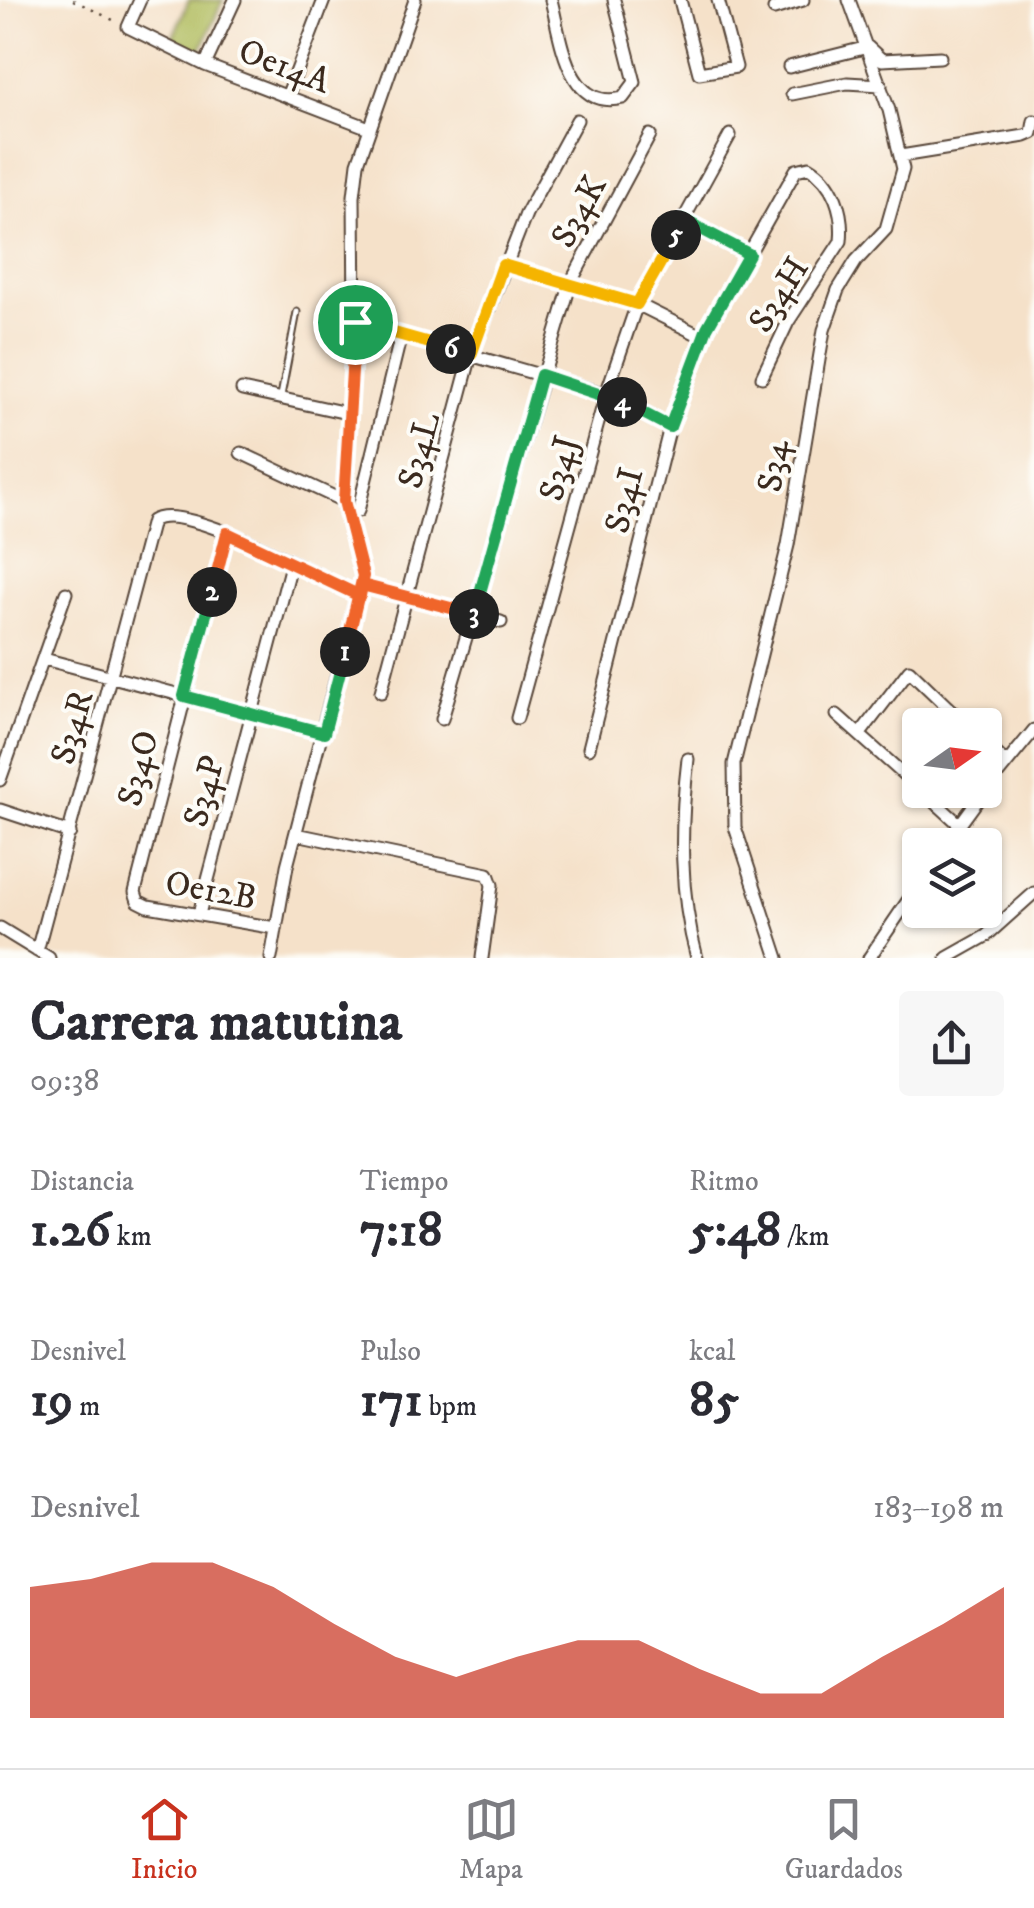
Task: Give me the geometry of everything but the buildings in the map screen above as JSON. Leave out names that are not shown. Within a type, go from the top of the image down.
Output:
[{"type":"street","points":[[128,27],[140,0]]},
{"type":"street","points":[[204,64],[235,0]]},
{"type":"street","points":[[288,94],[324,0]]},
{"type":"street","points":[[271,958],[296,834],[360,591],[360,554],[344,501],[355,322],[354,196],[358,163],[416,0]]},
{"type":"street","points":[[551,0],[573,76],[590,96],[606,101],[622,98],[635,82],[614,0]]},
{"type":"street","points":[[680,0],[698,74],[736,67],[718,0]]},
{"type":"street","points":[[774,8],[803,0]]},
{"type":"street","name":"S34","points":[[778,958],[735,826],[734,764],[788,545],[824,330],[838,290],[856,261],[886,229],[902,180],[901,156],[868,47],[849,0]]},
{"type":"street","name":"Oe14A","points":[[128,27],[204,64],[370,128]]},
{"type":"street","points":[[789,67],[868,47],[882,60],[940,57]]},
{"type":"street","points":[[792,94],[847,82],[880,85]]},
{"type":"street","name":"S34L","points":[[381,692],[471,355],[503,265],[577,120]]},
{"type":"street","points":[[901,156],[1025,136],[1032,133],[1034,121]]},
{"type":"street","name":"S34J","points":[[517,718],[606,394],[637,304],[730,134]]},
{"type":"street","name":"S34K","points":[[442,719],[476,614],[570,282],[650,136]]},
{"type":"street","name":"S34I","points":[[589,748],[670,427],[704,336],[796,170],[813,169],[832,190],[842,226],[840,241]]},
{"type":"street","points":[[684,220],[749,254]]},
{"type":"street","name":"S34H","points":[[762,377],[788,322],[840,241]]},
{"type":"street","points":[[503,265],[637,304],[704,336]]},
{"type":"street","points":[[355,322],[606,394],[670,427]]},
{"type":"street","points":[[358,511],[401,335]]},
{"type":"street","points":[[242,390],[347,413]]},
{"type":"street","points":[[241,453],[344,501]]},
{"type":"street","name":"S34R","points":[[43,954],[70,833],[156,518],[168,514],[198,520],[227,533]]},
{"type":"street","points":[[227,533],[291,565],[360,591],[407,597],[502,622]]},
{"type":"street","name":"S34O","points":[[138,901],[135,892],[227,533]]},
{"type":"street","name":"S34P","points":[[198,914],[291,565]]},
{"type":"street","points":[[0,780],[66,593]]},
{"type":"street","points":[[44,658],[324,733]]},
{"type":"street","points":[[860,734],[909,670],[948,708]]},
{"type":"street","points":[[837,715],[902,772]]},
{"type":"street","points":[[1002,768],[1034,730]]},
{"type":"street","points":[[688,758],[682,814],[686,917],[697,958]]},
{"type":"street","points":[[1002,759],[1006,763]]},
{"type":"street","points":[[942,808],[959,824]]},
{"type":"street","points":[[956,828],[971,808]]},
{"type":"street","points":[[0,810],[70,833]]},
{"type":"street","points":[[296,834],[484,872],[492,885],[482,958]]},
{"type":"street","points":[[948,958],[986,936],[1034,893]]},
{"type":"street","name":"Oe12B","points":[[138,901],[275,928]]},
{"type":"street","points":[[869,958],[902,909]]},
{"type":"street","points":[[0,928],[43,954]]},
{"type":"lane","points":[[281,398],[297,312]]},
{"type":"path","points":[[73,0],[128,27]]},
{"type":"green space","points":[[189,0],[223,0],[200,52],[172,39]]},
{"type":"route","points":[[355,322],[344,501],[363,576],[360,596],[324,733],[184,696],[227,533],[360,596],[362,585],[476,614],[541,375],[606,394],[670,427],[707,328],[749,254],[684,220],[637,304],[503,265],[471,355],[355,322]]}]
